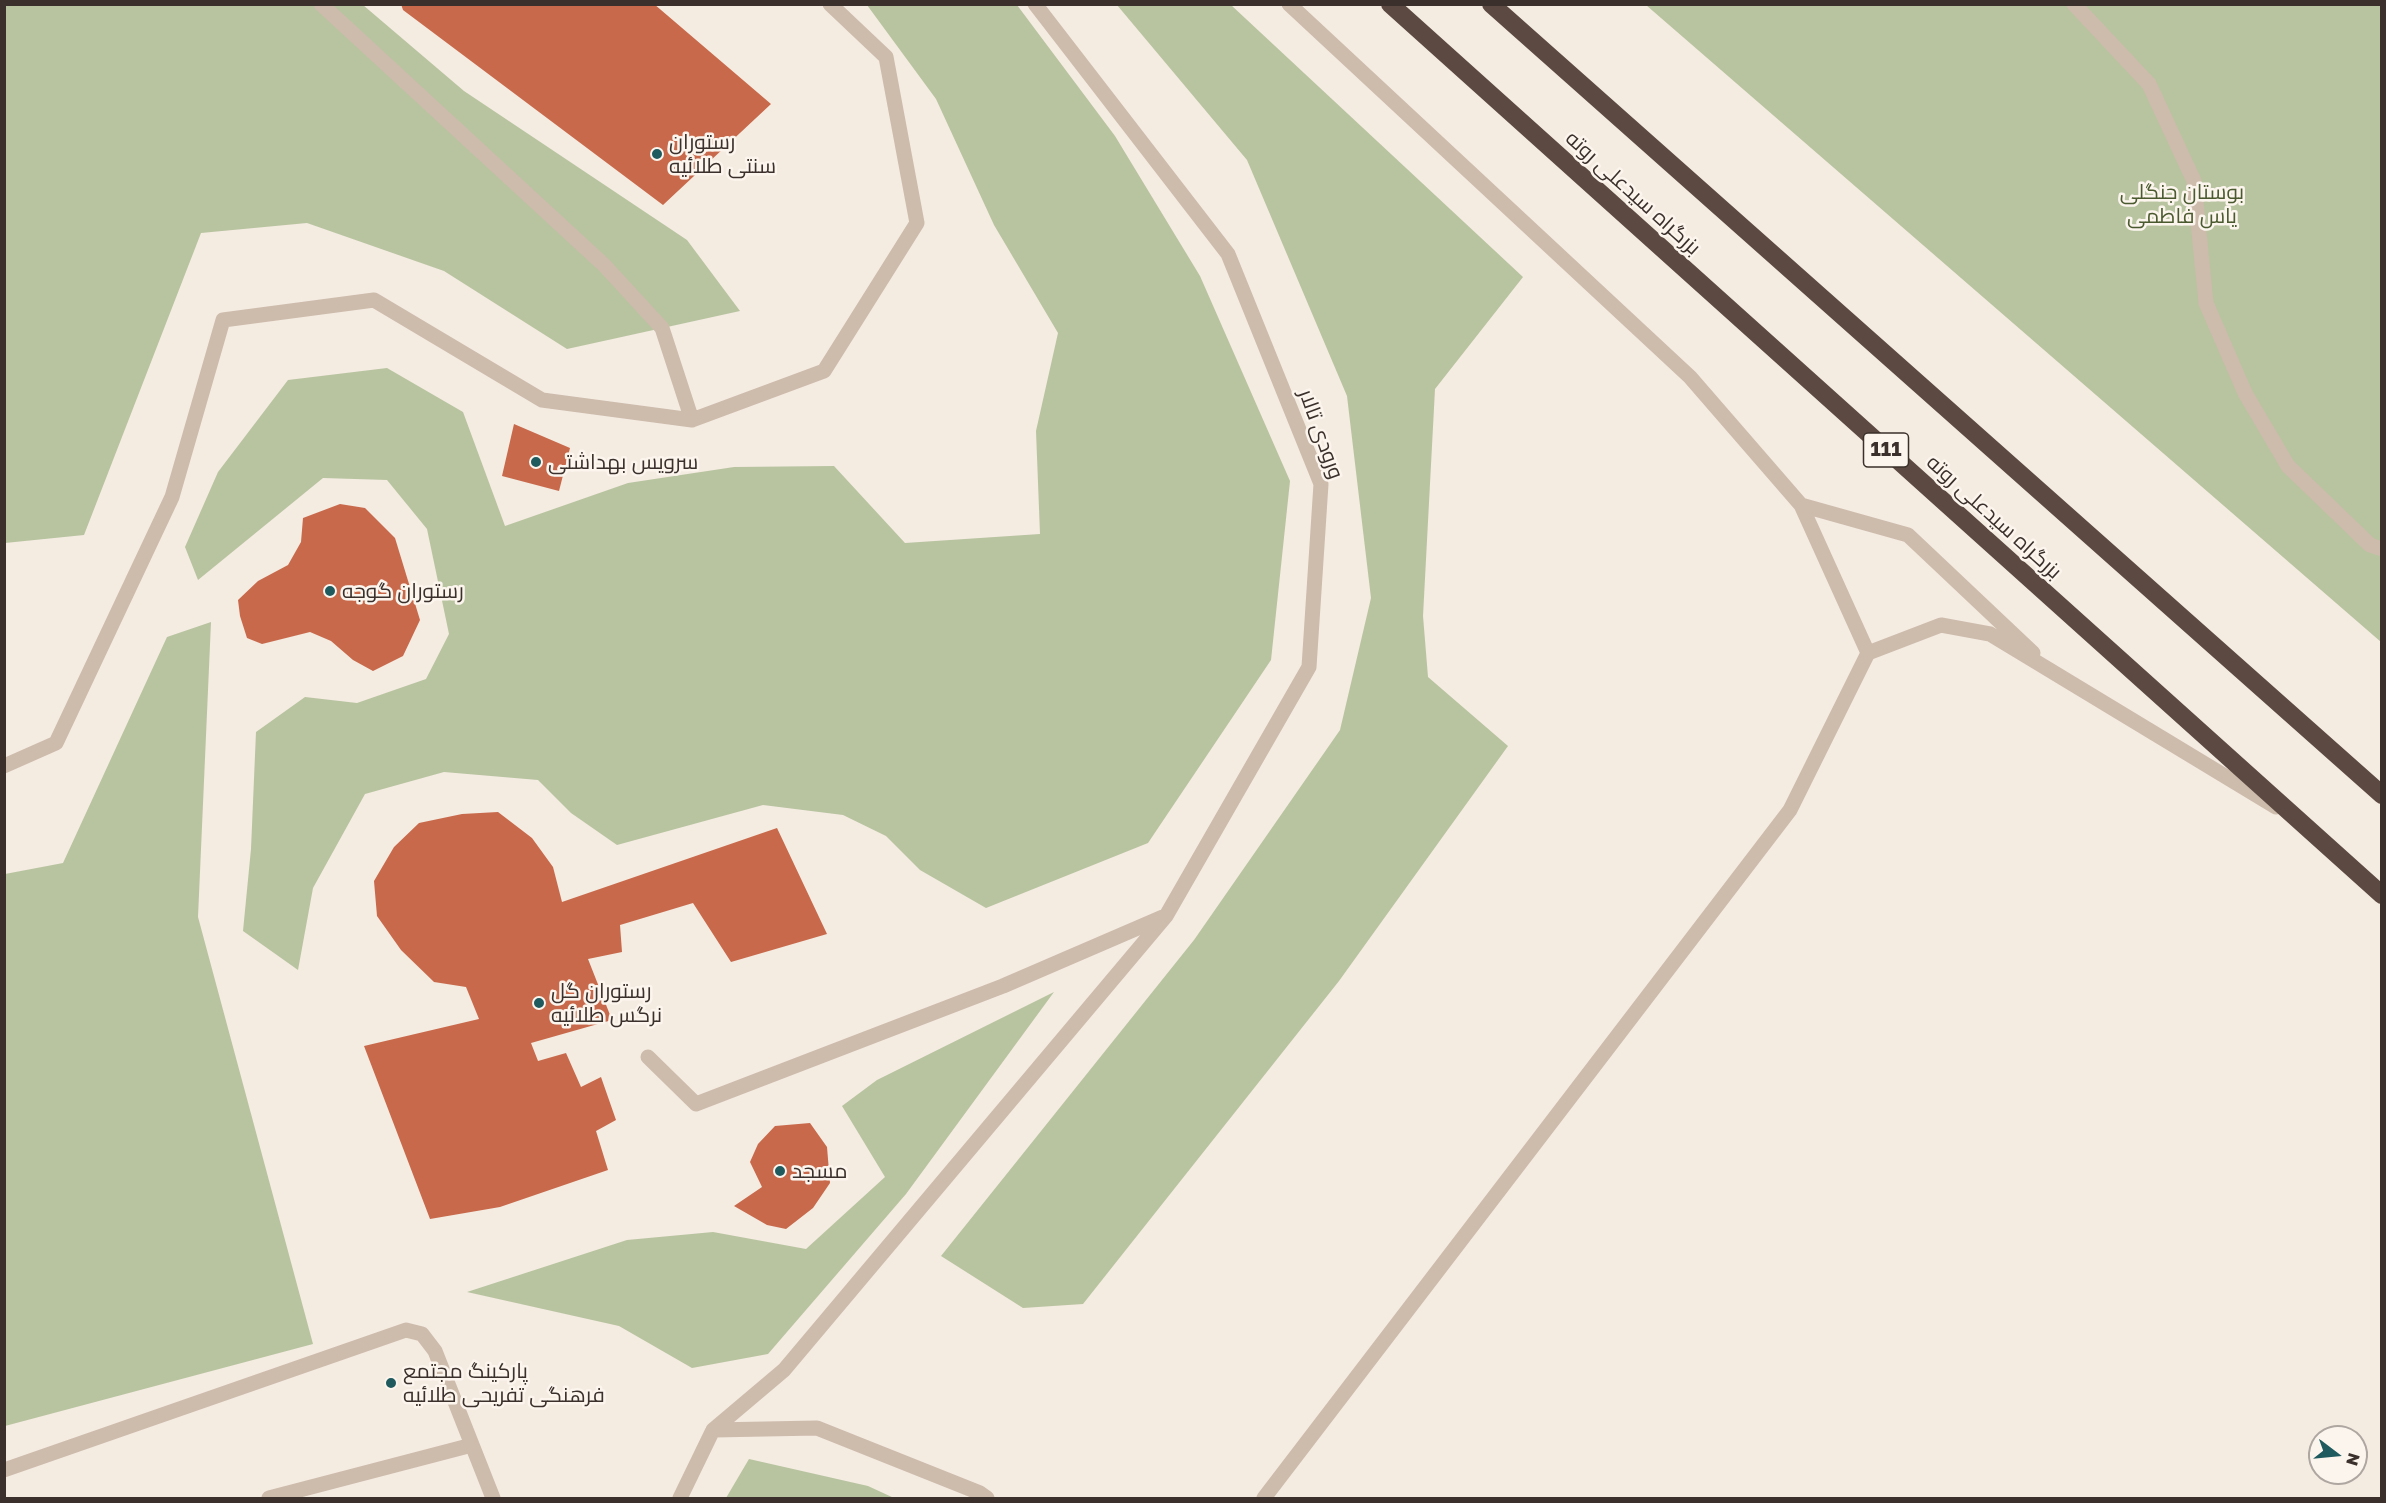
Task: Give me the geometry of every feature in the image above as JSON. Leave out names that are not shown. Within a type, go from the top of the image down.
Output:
[{"type":"highway","name":"بزرگراه سیدعلی روته","points":[[1390,4],[2382,895]]},
{"type":"highway","points":[[1491,4],[2382,795]]},
{"type":"lane","points":[[321,4],[604,265],[663,328],[692,420]]},
{"type":"lane","points":[[4,766],[56,743],[172,497],[223,320],[374,300],[542,400],[692,420],[824,371],[916,223],[886,57],[830,4]]},
{"type":"lane","name":"ورودی تالار","points":[[713,1430],[784,1370],[1166,916],[1309,667],[1321,484],[1228,254],[1035,4]]},
{"type":"lane","points":[[1288,4],[1690,376],[1801,506],[1868,653]]},
{"type":"lane","points":[[2074,4],[2150,84],[2194,181],[2206,303],[2245,393],[2288,466],[2370,545],[2382,549]]},
{"type":"lane","points":[[1801,506],[1908,535],[2053,672]]},
{"type":"lane","points":[[1264,1498],[1790,810],[1868,653],[1941,625],[1990,634],[2298,820]]},
{"type":"lane","points":[[648,1057],[696,1104],[1003,986],[1166,916]]},
{"type":"lane","points":[[4,1470],[406,1330],[422,1334],[435,1351],[492,1498]]},
{"type":"lane","points":[[680,1498],[713,1430],[817,1428],[980,1493],[987,1498]]},
{"type":"lane","points":[[269,1498],[472,1445]]},
{"type":"green space","points":[[5,5],[363,5],[464,91],[687,240],[740,311],[567,349],[444,271],[307,223],[201,233],[84,535],[5,543]]},
{"type":"green space","points":[[867,5],[1017,5],[1115,136],[1200,276],[1290,481],[1271,660],[1148,843],[986,908],[920,870],[886,836],[843,815],[763,805],[617,845],[571,813],[538,780],[444,772],[365,794],[313,888],[298,970],[243,931],[251,849],[256,732],[305,697],[357,703],[426,679],[449,634],[427,529],[387,480],[323,478],[198,580],[185,547],[218,472],[288,380],[387,368],[463,412],[505,526],[628,483],[734,467],[834,466],[905,543],[1040,534],[1036,431],[1058,333],[994,225],[936,99]]},
{"type":"green space","points":[[1117,5],[1231,5],[1523,277],[1435,389],[1423,616],[1428,677],[1508,746],[1339,981],[1083,1304],[1023,1308],[941,1256],[1194,940],[1340,730],[1371,598],[1347,396],[1247,160]]},
{"type":"green space","name":"بوستان جنگلی یاس فاطمی","points":[[1646,5],[2381,5],[2381,642]]},
{"type":"green space","points":[[211,622],[198,917],[313,1344],[5,1426],[5,874],[63,863],[167,637]]},
{"type":"green space","points":[[1054,992],[906,1194],[768,1354],[692,1368],[619,1326],[467,1292],[627,1240],[713,1232],[806,1249],[885,1177],[842,1106],[877,1080]]},
{"type":"green space","points":[[749,1459],[868,1486],[894,1498],[726,1498]]},
{"type":"building","name":"رستوران سنتی طلائیه","points":[[401,4],[654,4],[771,104],[663,205],[403,10]]},
{"type":"building","name":"سرویس بهداشتی","points":[[514,424],[570,448],[559,491],[502,476]]},
{"type":"building","name":"رستوران گوجه","points":[[340,504],[365,508],[395,538],[420,620],[403,656],[373,671],[353,660],[331,641],[310,632],[262,644],[247,638],[240,616],[238,600],[258,581],[288,565],[301,542],[303,518]]},
{"type":"building","name":"رستوران گل نرگس طلائیه","points":[[498,812],[532,838],[553,867],[562,902],[777,828],[827,934],[731,962],[693,903],[620,925],[622,952],[588,959],[612,1020],[531,1043],[538,1061],[566,1053],[581,1087],[601,1077],[616,1120],[596,1131],[608,1170],[500,1207],[430,1219],[364,1046],[479,1019],[466,987],[434,982],[401,950],[377,916],[374,881],[394,847],[419,823],[462,814]]},
{"type":"building","points":[[810,1123],[827,1147],[830,1183],[813,1208],[786,1229],[767,1225],[734,1206],[762,1187],[750,1162],[758,1144],[775,1126]]},
{"type":"place","name":"رستوران سنتی طلائیه","points":[[657,154]]},
{"type":"place","name":"سرویس بهداشتی","points":[[536,462]]},
{"type":"place","name":"رستوران گوجه","points":[[330,591]]},
{"type":"place","name":"رستوران گل نرگس طلائیه","points":[[539,1003]]},
{"type":"place","name":"مسجد","points":[[780,1171]]},
{"type":"place","name":"پارکینگ مجتمع فرهنگی تفریحی طلائیه","points":[[391,1383]]}]
